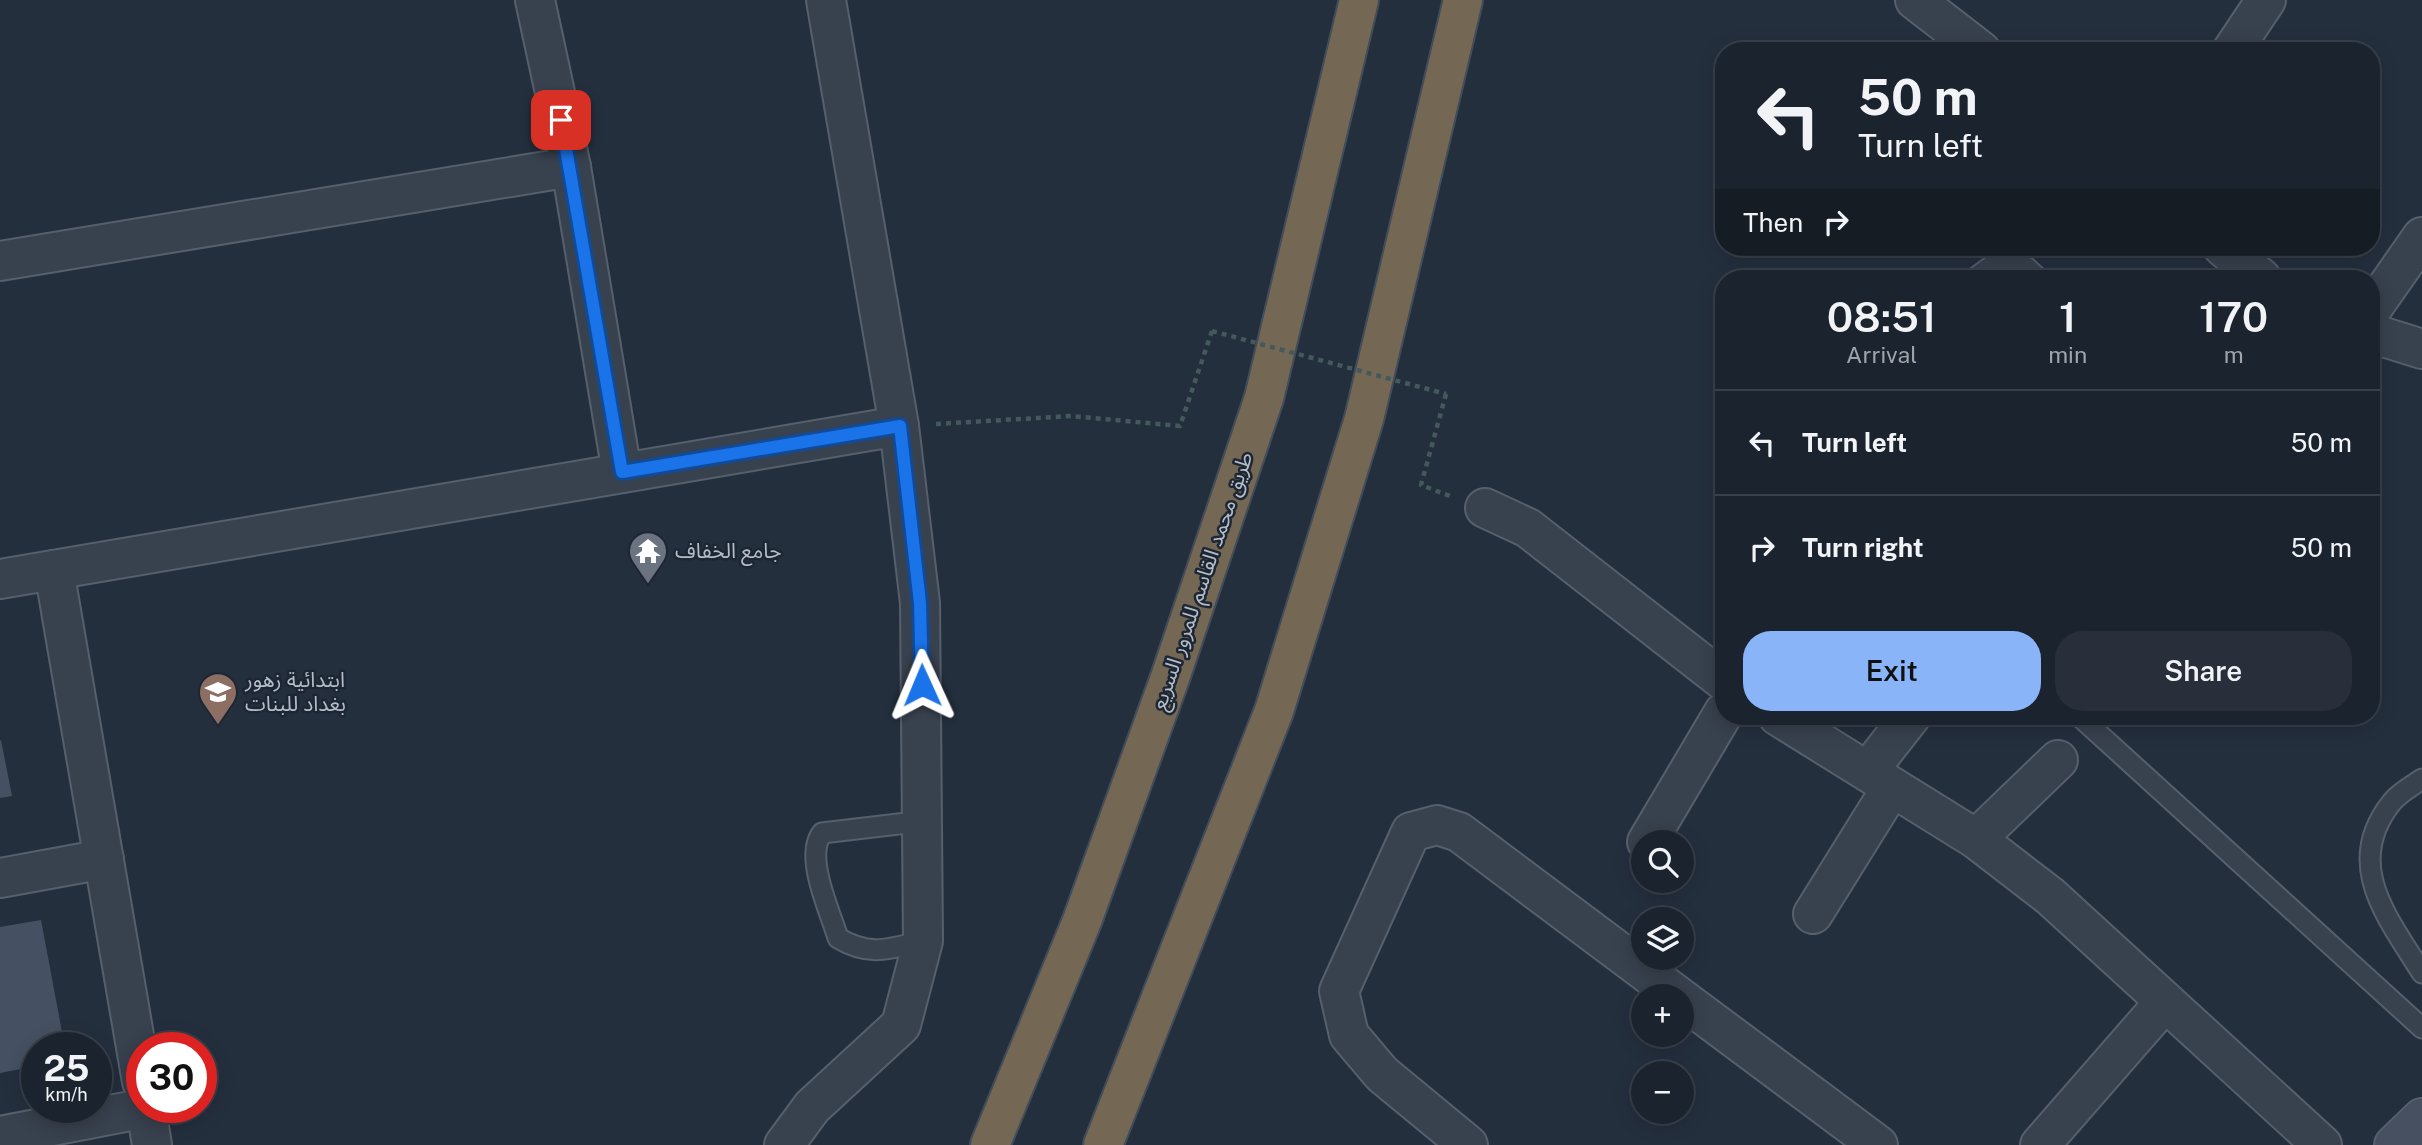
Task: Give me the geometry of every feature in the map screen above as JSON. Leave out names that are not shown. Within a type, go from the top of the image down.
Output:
[{"type":"highway","name":"طريق محمد القاسم للمرور السريع","points":[[990,1145],[1082,921],[1171,675],[1264,398],[1359,0]]},
{"type":"highway","points":[[1103,1145],[1274,712],[1364,419],[1463,0]]},
{"type":"street","points":[[535,0],[571,167],[622,472]]},
{"type":"street","points":[[784,1145],[812,1107],[901,1025],[923,941],[920,603],[900,426],[826,0]]},
{"type":"street","points":[[1915,0],[1969,42]]},
{"type":"street","points":[[2238,42],[2266,0]]},
{"type":"street","points":[[0,261],[571,167]]},
{"type":"street","points":[[2380,297],[2422,237]]},
{"type":"street","points":[[2234,256],[2251,270]]},
{"type":"street","points":[[2380,336],[2422,349]]},
{"type":"street","points":[[0,579],[900,426]]},
{"type":"street","points":[[1485,508],[1528,528],[1715,674]]},
{"type":"street","points":[[54,570],[133,1032]]},
{"type":"street","points":[[1654,830],[1716,725]]},
{"type":"street","points":[[1793,725],[1976,839],[2050,896],[2322,1145]]},
{"type":"street","points":[[1814,914],[1907,725]]},
{"type":"street","points":[[1976,839],[2058,760]]},
{"type":"street","points":[[1468,1145],[1382,1074],[1349,1034],[1339,991],[1411,832],[1437,825],[1459,832],[1663,984]]},
{"type":"street","points":[[0,878],[104,859]]},
{"type":"street","points":[[2040,1145],[2164,1003]]},
{"type":"street","points":[[1694,1007],[1878,1145]]},
{"type":"street","points":[[0,1136],[126,1112]]},
{"type":"street","points":[[2394,1145],[2422,1118]]},
{"type":"street","points":[[148,1123],[152,1145]]},
{"type":"lane","points":[[1986,270],[2001,259],[2029,270]]},
{"type":"lane","points":[[2089,725],[2422,1028]]},
{"type":"lane","points":[[2422,779],[2393,800],[2376,827],[2368,868],[2383,909],[2422,973]]},
{"type":"lane","points":[[923,941],[877,952],[852,946],[838,939],[814,861],[815,842],[822,833],[924,821]]},
{"type":"path","points":[[900,426],[1071,416],[1180,426],[1212,331],[1447,394],[1421,485]]},
{"type":"building","points":[[0,741],[12,796],[0,798]]},
{"type":"building","points":[[41,920],[62,1032],[21,1032],[21,1069],[0,1073],[0,927]]},
{"type":"place","name":"جامع الخفاف","points":[[648,585]]},
{"type":"place","name":"ابتدائية زهور بغداد للبنات","points":[[218,726]]},
{"type":"route","points":[[561,120],[622,472],[900,426],[920,603],[922,685]]}]
